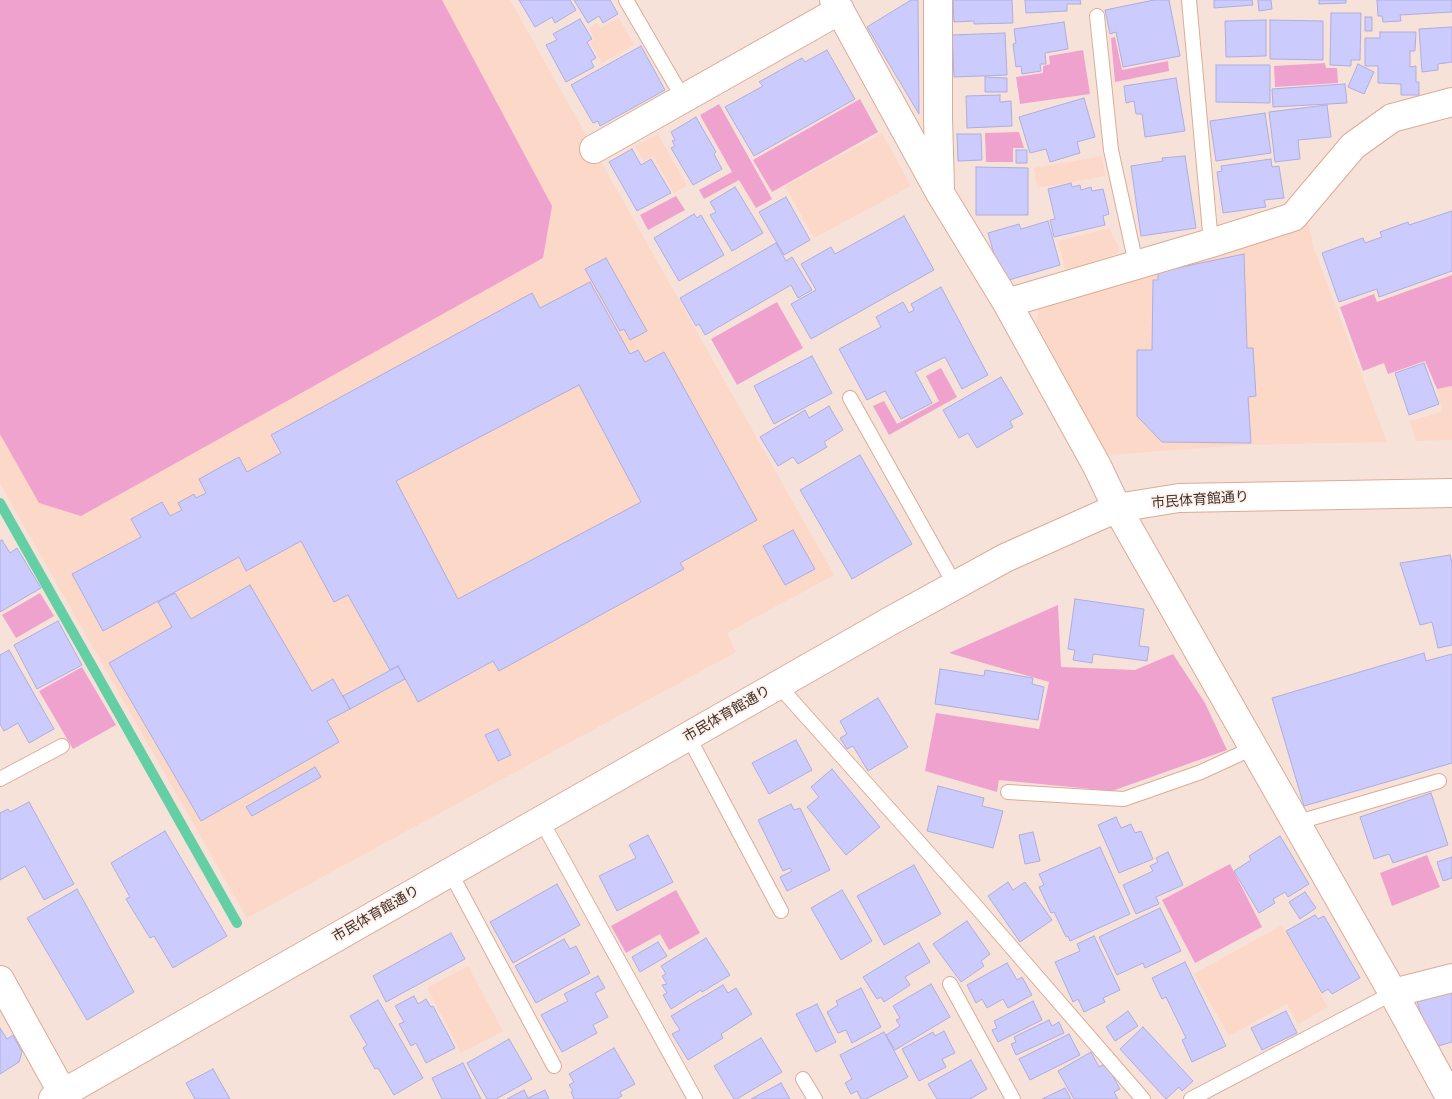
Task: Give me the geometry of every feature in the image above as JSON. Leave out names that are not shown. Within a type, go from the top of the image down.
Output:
[{"type":"street","points":[[938,0],[940,194]]},
{"type":"street","points":[[594,149],[837,5],[940,194],[1007,303],[1117,508],[1393,993],[1451,1099]]},
{"type":"street","points":[[1007,303],[1293,218],[1353,146],[1392,118],[1452,102]]},
{"type":"street","name":"市民体育館通り","points":[[60,1097],[450,872],[955,585],[1005,558],[1117,508],[1179,498],[1452,493]]},
{"type":"street","points":[[1393,993],[1452,978]]},
{"type":"street","points":[[0,980],[60,1097]]},
{"type":"lane","points":[[626,0],[683,98]]},
{"type":"lane","points":[[1189,0],[1212,243]]},
{"type":"lane","points":[[1097,16],[1111,150],[1136,264]]},
{"type":"lane","points":[[850,398],[955,585]]},
{"type":"lane","points":[[778,685],[974,904],[1143,1099]]},
{"type":"lane","points":[[688,736],[781,911]]},
{"type":"lane","points":[[0,779],[62,746]]},
{"type":"lane","points":[[1008,792],[1124,799],[1201,772],[1253,748]]},
{"type":"lane","points":[[1295,823],[1439,781]]},
{"type":"lane","points":[[541,820],[695,1099]]},
{"type":"lane","points":[[450,872],[554,1066]]},
{"type":"lane","points":[[950,984],[1013,1099]]},
{"type":"lane","points":[[1191,1099],[1393,993]]},
{"type":"lane","points":[[803,1079],[815,1099]]},
{"type":"shaded area","points":[[0,0],[510,0],[834,575],[727,633],[736,652],[247,918],[0,484]]},
{"type":"shaded area","points":[[0,0],[442,0],[552,206],[543,258],[81,516],[39,503],[0,434]]},
{"type":"shaded area","points":[[619,18],[634,45],[602,63],[590,43],[595,39],[589,28],[597,23],[600,28]]},
{"type":"shaded area","points":[[1115,37],[1122,70],[1168,61],[1169,71],[1115,82],[1111,38]]},
{"type":"shaded area","points":[[1083,50],[1090,94],[1020,104],[1016,77],[1043,73],[1043,66],[1050,64],[1049,56]]},
{"type":"shaded area","points":[[1325,63],[1326,68],[1337,68],[1338,83],[1275,87],[1274,66]]},
{"type":"shaded area","points":[[860,99],[878,132],[772,192],[753,160]]},
{"type":"shaded area","points":[[719,104],[772,199],[756,208],[739,180],[704,199],[699,190],[732,172],[700,115]]},
{"type":"shaded area","points":[[1019,132],[1024,148],[1013,148],[1013,162],[986,162],[985,133]]},
{"type":"shaded area","points":[[882,133],[911,186],[814,238],[785,186]]},
{"type":"shaded area","points":[[658,134],[687,186],[674,193],[653,156],[644,161],[635,146]]},
{"type":"shaded area","points":[[1102,156],[1105,176],[1037,188],[1034,168]]},
{"type":"shaded area","points":[[676,196],[685,210],[648,230],[640,215]]},
{"type":"shaded area","points":[[1307,218],[1314,249],[1387,442],[1245,445],[1106,455],[1036,323],[1039,309]]},
{"type":"shaded area","points":[[1109,228],[1119,247],[1118,253],[1066,271],[1058,241]]},
{"type":"shaded area","points":[[1452,275],[1452,386],[1437,389],[1425,361],[1388,374],[1384,363],[1363,371],[1340,307],[1374,294],[1377,302]]},
{"type":"shaded area","points":[[777,302],[803,348],[737,385],[711,339]]},
{"type":"shaded area","points":[[941,368],[957,397],[889,435],[873,406],[884,401],[897,424],[939,401],[926,376]]},
{"type":"shaded area","points":[[1452,386],[1452,440],[1416,441],[1410,421],[1442,412],[1437,389]]},
{"type":"shaded area","points":[[40,593],[54,616],[16,638],[2,615]]},
{"type":"shaded area","points":[[1058,605],[1061,667],[1135,670],[1173,654],[1205,703],[1227,750],[1112,791],[999,780],[997,792],[925,771],[936,713],[1039,729],[1049,682],[949,653]]},
{"type":"shaded area","points":[[82,667],[116,725],[73,749],[39,691]]},
{"type":"shaded area","points":[[1427,855],[1440,887],[1392,906],[1380,873]]},
{"type":"shaded area","points":[[1230,864],[1262,927],[1195,963],[1162,900]]},
{"type":"shaded area","points":[[676,890],[700,933],[669,950],[660,934],[626,953],[611,926]]},
{"type":"shaded area","points":[[1282,925],[1328,1007],[1298,1024],[1287,1004],[1229,1036],[1194,974]]},
{"type":"shaded area","points":[[468,966],[503,1031],[461,1053],[427,988]]},
{"type":"building","points":[[519,0],[570,0],[576,10],[555,23],[552,17],[535,27]]},
{"type":"building","points":[[574,0],[610,0],[618,14],[603,23],[599,16],[588,23]]},
{"type":"building","points":[[911,0],[918,0],[919,114],[867,27]]},
{"type":"building","points":[[953,0],[1012,0],[1013,23],[974,24],[974,21],[954,22]]},
{"type":"building","points":[[1025,0],[1080,0],[1081,4],[1067,4],[1067,11],[1026,13]]},
{"type":"building","points":[[1154,0],[1169,0],[1180,56],[1123,67],[1116,32],[1110,34],[1105,10]]},
{"type":"building","points":[[1214,0],[1252,0],[1253,5],[1214,8]]},
{"type":"building","points":[[1258,0],[1271,0],[1272,9],[1259,11]]},
{"type":"building","points":[[1319,0],[1346,0],[1346,3],[1319,4]]},
{"type":"building","points":[[1377,0],[1452,0],[1452,12],[1400,15],[1401,21],[1383,22],[1382,16],[1378,16]]},
{"type":"building","points":[[1331,13],[1361,13],[1360,60],[1351,60],[1351,66],[1330,65]]},
{"type":"building","points":[[1365,17],[1372,17],[1372,31],[1365,31]]},
{"type":"building","points":[[580,19],[592,39],[587,42],[596,58],[591,61],[594,67],[566,82],[546,45],[557,40],[553,34]]},
{"type":"building","points":[[1266,20],[1266,56],[1226,57],[1225,21]]},
{"type":"building","points":[[1270,20],[1323,21],[1323,60],[1270,59]]},
{"type":"building","points":[[1064,22],[1068,49],[1045,53],[1046,64],[1040,64],[1041,71],[1022,74],[1021,66],[1016,67],[1013,44],[1016,43],[1014,29]]},
{"type":"building","points":[[1452,27],[1452,62],[1438,64],[1438,70],[1422,72],[1419,29]]},
{"type":"building","points":[[1380,32],[1416,32],[1415,51],[1410,51],[1410,67],[1416,66],[1416,82],[1419,82],[1419,95],[1401,95],[1401,84],[1378,83],[1378,66],[1365,66],[1365,38],[1380,38]]},
{"type":"building","points":[[1005,33],[1007,75],[954,77],[952,35]]},
{"type":"building","points":[[641,46],[665,90],[600,126],[598,121],[593,123],[571,85]]},
{"type":"building","points":[[827,50],[855,99],[754,156],[725,107],[763,86],[759,82],[802,58],[805,62]]},
{"type":"building","points":[[1358,64],[1374,72],[1364,94],[1348,87]]},
{"type":"building","points":[[1216,65],[1270,65],[1270,103],[1216,102]]},
{"type":"building","points":[[985,77],[1007,78],[1007,92],[985,92]]},
{"type":"building","points":[[1176,78],[1185,131],[1145,137],[1142,114],[1136,114],[1134,101],[1126,103],[1124,86]]},
{"type":"building","points":[[1345,84],[1347,103],[1273,107],[1272,89]]},
{"type":"building","points":[[1000,95],[1000,102],[1011,101],[1012,126],[967,128],[966,96]]},
{"type":"building","points":[[1084,98],[1095,137],[1077,142],[1080,153],[1050,162],[1046,149],[1030,153],[1019,117]]},
{"type":"building","points":[[1327,105],[1331,137],[1298,140],[1300,159],[1275,162],[1269,112]]},
{"type":"building","points":[[1265,113],[1271,153],[1216,161],[1210,121]]},
{"type":"building","points":[[696,117],[716,152],[714,154],[722,169],[693,185],[671,148],[675,146],[672,141],[675,140],[671,132]]},
{"type":"building","points":[[957,134],[981,134],[982,160],[958,161]]},
{"type":"building","points":[[632,149],[641,165],[651,159],[671,193],[637,211],[609,162]]},
{"type":"building","points":[[1016,150],[1027,150],[1027,163],[1016,163]]},
{"type":"building","points":[[1185,156],[1196,228],[1141,236],[1131,166],[1163,161],[1162,158]]},
{"type":"building","points":[[1271,159],[1272,167],[1279,166],[1284,198],[1264,200],[1266,207],[1223,213],[1217,172],[1222,171],[1221,166]]},
{"type":"building","points":[[976,167],[1028,168],[1028,215],[976,215]]},
{"type":"building","points":[[1071,183],[1072,187],[1080,185],[1081,190],[1091,187],[1092,191],[1103,189],[1109,214],[1103,216],[1105,225],[1054,237],[1050,220],[1055,219],[1048,189]]},
{"type":"building","points":[[735,187],[763,233],[732,251],[710,215],[716,212],[710,202]]},
{"type":"building","points":[[786,197],[810,240],[784,255],[759,212]]},
{"type":"building","points":[[1452,211],[1452,271],[1379,297],[1377,289],[1339,302],[1322,253],[1363,238],[1365,243],[1382,237],[1380,232],[1408,222],[1409,225]]},
{"type":"building","points":[[694,214],[697,218],[701,215],[724,255],[679,281],[654,238]]},
{"type":"building","points":[[904,216],[934,270],[811,339],[791,304],[816,290],[801,264],[831,247],[835,254]]},
{"type":"building","points":[[1048,221],[1060,265],[1002,282],[988,233],[1019,224],[1021,229]]},
{"type":"building","points":[[776,243],[786,261],[792,257],[812,290],[798,298],[791,285],[705,335],[699,324],[696,326],[680,298]]},
{"type":"building","points":[[1244,254],[1247,348],[1253,348],[1256,396],[1248,397],[1251,443],[1162,442],[1137,416],[1137,350],[1152,350],[1153,280],[1158,280],[1158,272]]},
{"type":"building","points":[[606,258],[647,331],[630,340],[624,329],[620,331],[585,269]]},
{"type":"building","points":[[590,282],[630,354],[638,350],[645,362],[664,352],[757,520],[680,563],[684,569],[499,671],[493,661],[418,702],[398,666],[390,670],[348,595],[334,602],[301,541],[246,571],[239,557],[103,631],[72,574],[141,537],[131,519],[162,502],[170,516],[182,510],[178,503],[194,494],[196,498],[206,493],[199,479],[239,457],[247,472],[281,453],[271,435],[532,293],[540,308]],"holes":[[[579,385],[641,502],[458,599],[396,481]]]},
{"type":"building","points":[[941,287],[988,375],[962,389],[945,357],[915,372],[932,403],[901,419],[885,391],[867,400],[839,349],[881,327],[876,317],[903,302],[909,313],[914,310],[911,304]]},
{"type":"building","points":[[812,356],[832,393],[774,424],[754,386]]},
{"type":"building","points":[[1424,363],[1439,404],[1409,415],[1395,373]]},
{"type":"building","points":[[1001,377],[1023,414],[1010,421],[1013,427],[977,448],[968,433],[959,438],[943,410]]},
{"type":"building","points":[[829,406],[843,430],[824,442],[827,447],[798,464],[793,457],[778,466],[760,437],[805,410],[809,418]]},
{"type":"building","points":[[860,455],[912,544],[852,579],[800,490]]},
{"type":"building","points":[[793,530],[815,569],[785,585],[763,546]]},
{"type":"building","points":[[2,540],[10,553],[17,548],[41,588],[0,612],[0,541]]},
{"type":"building","points":[[1450,555],[1452,563],[1452,645],[1438,648],[1432,622],[1420,625],[1400,563]]},
{"type":"building","points":[[250,585],[312,691],[333,679],[350,709],[327,721],[339,742],[201,821],[109,663],[172,627],[158,602],[175,593],[191,619]]},
{"type":"building","points":[[1075,599],[1144,609],[1139,646],[1149,647],[1147,661],[1093,654],[1092,663],[1073,660],[1075,650],[1068,649]]},
{"type":"building","points":[[58,621],[82,665],[37,689],[14,645]]},
{"type":"building","points":[[9,650],[54,729],[29,743],[18,723],[4,731],[0,724],[0,655]]},
{"type":"building","points":[[1424,653],[1426,661],[1452,654],[1452,763],[1304,806],[1272,698]]},
{"type":"building","points":[[398,666],[405,679],[350,709],[343,696]]},
{"type":"building","points":[[940,669],[984,676],[985,670],[1033,678],[1032,684],[1044,687],[1038,720],[935,704]]},
{"type":"building","points":[[878,698],[908,747],[868,771],[853,746],[847,749],[840,738],[847,734],[840,721]]},
{"type":"building","points":[[498,729],[511,755],[498,761],[485,735]]},
{"type":"building","points":[[796,740],[812,770],[769,794],[752,763]]},
{"type":"building","points":[[315,767],[321,777],[252,816],[246,807]]},
{"type":"building","points":[[832,769],[880,827],[846,855],[807,807],[819,797],[811,787]]},
{"type":"building","points":[[938,786],[984,798],[982,806],[1003,811],[993,848],[927,831]]},
{"type":"building","points":[[1431,793],[1448,845],[1393,863],[1389,854],[1374,859],[1360,817]]},
{"type":"building","points":[[29,802],[74,884],[44,900],[25,866],[0,880],[0,813],[8,809],[10,812]]},
{"type":"building","points":[[791,804],[794,810],[800,808],[830,870],[787,891],[780,877],[792,871],[790,868],[783,871],[758,820]]},
{"type":"building","points":[[1116,817],[1121,828],[1131,824],[1135,833],[1141,831],[1153,859],[1119,873],[1098,825]]},
{"type":"building","points":[[165,831],[227,936],[173,968],[154,936],[150,938],[126,899],[130,897],[111,863]]},
{"type":"building","points":[[1033,832],[1040,861],[1025,864],[1019,835]]},
{"type":"building","points":[[648,835],[673,882],[617,911],[599,876],[636,858],[629,845]]},
{"type":"building","points":[[1280,836],[1309,884],[1288,897],[1285,892],[1273,899],[1275,903],[1259,913],[1234,871],[1251,860],[1249,856]]},
{"type":"building","points":[[1100,847],[1130,914],[1070,941],[1068,936],[1066,937],[1054,912],[1051,913],[1039,887],[1044,885],[1039,874]]},
{"type":"building","points":[[1168,852],[1183,885],[1156,897],[1159,904],[1136,914],[1123,885],[1153,871],[1150,866],[1158,862],[1156,858]]},
{"type":"building","points":[[1452,857],[1452,878],[1443,881],[1437,862]]},
{"type":"building","points":[[914,865],[941,914],[884,945],[857,896]]},
{"type":"building","points":[[1008,882],[1013,890],[1025,882],[1052,920],[1020,942],[988,896]]},
{"type":"building","points":[[557,884],[580,925],[513,963],[490,922]]},
{"type":"building","points":[[77,889],[134,992],[87,1020],[27,918]]},
{"type":"building","points":[[842,890],[872,941],[841,960],[811,908]]},
{"type":"building","points":[[1305,892],[1316,908],[1300,919],[1289,902]]},
{"type":"building","points":[[1160,908],[1181,951],[1145,968],[1143,963],[1117,975],[1099,937]]},
{"type":"building","points":[[1315,915],[1318,919],[1324,916],[1360,978],[1332,994],[1328,989],[1322,993],[1286,931]]},
{"type":"building","points":[[967,921],[990,954],[981,961],[984,966],[961,982],[933,944]]},
{"type":"building","points":[[451,933],[465,959],[386,1002],[373,976]]},
{"type":"building","points":[[1094,936],[1120,990],[1103,998],[1105,1002],[1084,1012],[1078,999],[1073,1002],[1055,962],[1080,951],[1077,944]]},
{"type":"building","points":[[706,938],[730,975],[671,1009],[663,995],[667,993],[662,985],[667,984],[662,976],[666,974],[661,966]]},
{"type":"building","points":[[564,939],[570,949],[576,946],[590,973],[536,1003],[515,966]]},
{"type":"building","points":[[658,942],[667,956],[640,972],[632,957]]},
{"type":"building","points":[[919,943],[930,962],[905,977],[910,985],[884,1002],[881,997],[877,999],[863,977]]},
{"type":"building","points":[[1185,962],[1226,1046],[1192,1062],[1182,1040],[1186,1038],[1166,997],[1162,999],[1152,978]]},
{"type":"building","points":[[1007,963],[1017,980],[1022,977],[1032,995],[1008,1008],[1003,999],[987,1008],[982,999],[976,1003],[967,985]]},
{"type":"building","points":[[598,976],[605,988],[595,993],[608,1017],[593,1025],[597,1033],[562,1052],[541,1015],[568,1001],[564,994]]},
{"type":"building","points":[[931,984],[950,1017],[895,1050],[886,1035],[900,1026],[896,1020],[900,1018],[893,1006]]},
{"type":"building","points":[[723,985],[728,993],[736,988],[752,1014],[721,1034],[723,1038],[688,1060],[672,1034],[680,1030],[671,1016]]},
{"type":"building","points":[[1452,987],[1452,1042],[1431,1048],[1416,998]]},
{"type":"building","points":[[861,988],[881,1027],[852,1043],[846,1030],[838,1033],[827,1012],[838,1005],[836,1001]]},
{"type":"building","points":[[414,996],[418,1004],[426,999],[431,1007],[433,1006],[455,1048],[426,1063],[416,1043],[411,1046],[399,1024],[404,1022],[395,1006]]},
{"type":"building","points":[[378,1000],[423,1078],[394,1095],[378,1068],[375,1069],[363,1048],[367,1045],[350,1016]]},
{"type":"building","points":[[1033,1001],[1042,1020],[998,1042],[992,1030],[997,1028],[994,1021]]},
{"type":"building","points":[[817,1004],[836,1042],[816,1052],[796,1014]]},
{"type":"building","points":[[1128,1011],[1138,1026],[1115,1041],[1106,1027]]},
{"type":"building","points":[[1286,1011],[1297,1033],[1262,1050],[1251,1028]]},
{"type":"building","points":[[1049,1020],[1052,1026],[1059,1022],[1064,1033],[1016,1055],[1011,1044],[1016,1042],[1014,1037]]},
{"type":"building","points":[[1143,1027],[1193,1081],[1182,1091],[1179,1087],[1166,1099],[1120,1049]]},
{"type":"building","points":[[0,1028],[7,1039],[13,1035],[22,1052],[19,1062],[0,1074]]},
{"type":"building","points":[[944,1031],[955,1053],[942,1059],[946,1067],[919,1081],[902,1049],[933,1032],[935,1036]]},
{"type":"building","points":[[884,1032],[908,1077],[866,1099],[861,1099],[857,1091],[851,1094],[845,1083],[852,1079],[840,1055]]},
{"type":"building","points":[[1069,1034],[1080,1055],[1030,1080],[1019,1059]]},
{"type":"building","points":[[761,1038],[782,1072],[734,1099],[714,1066]]},
{"type":"building","points":[[509,1039],[532,1079],[496,1099],[487,1099],[467,1063]]},
{"type":"building","points":[[614,1048],[635,1084],[620,1092],[622,1096],[616,1099],[574,1099],[571,1092],[573,1091],[569,1085],[574,1082],[569,1074]]},
{"type":"building","points":[[1091,1052],[1099,1067],[1106,1063],[1120,1089],[1114,1092],[1118,1099],[1074,1099],[1058,1071]]},
{"type":"building","points":[[971,1060],[987,1089],[970,1099],[937,1099],[928,1084]]},
{"type":"building","points":[[463,1063],[481,1099],[442,1099],[432,1078]]},
{"type":"building","points":[[213,1069],[230,1099],[195,1099],[186,1083]]},
{"type":"building","points":[[781,1083],[790,1099],[751,1099]]},
{"type":"building","points":[[1065,1088],[1071,1099],[1042,1099]]},
{"type":"building","points":[[524,1090],[528,1098],[545,1090],[549,1099],[507,1099]]},
{"type":"waterway","points":[[0,503],[237,923]]}]
